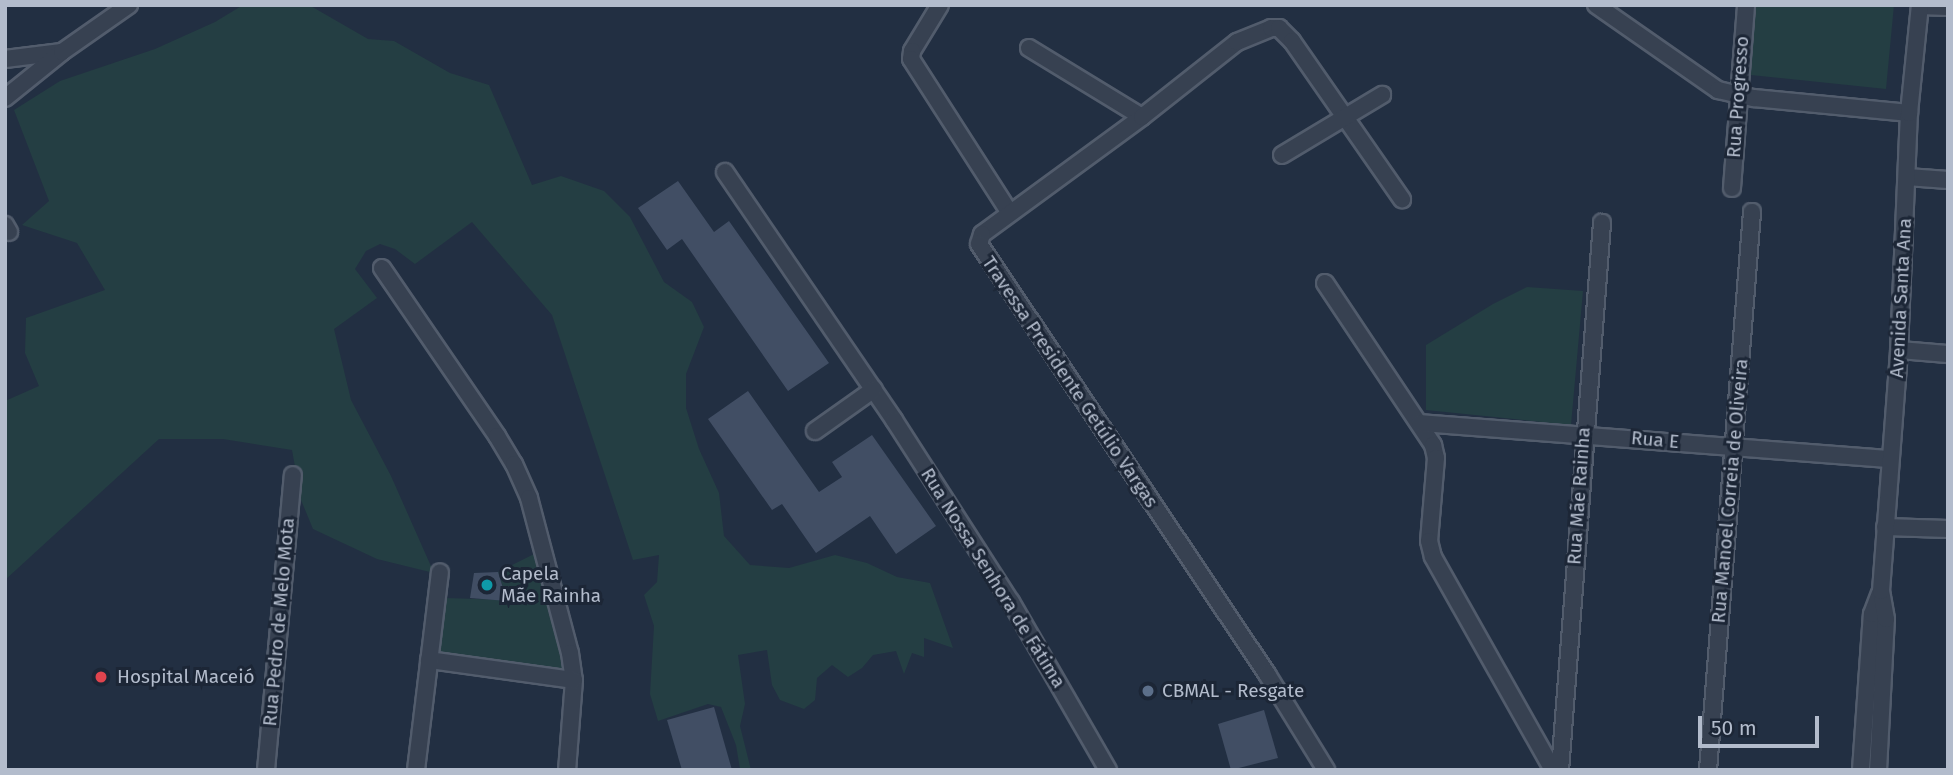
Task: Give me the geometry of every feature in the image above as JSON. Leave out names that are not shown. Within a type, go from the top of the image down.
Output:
[{"type":"street","points":[[5,98],[62,52],[129,5]]},
{"type":"street","points":[[940,5],[912,51],[911,59],[1010,213]]},
{"type":"street","points":[[1596,5],[1718,90],[1737,96],[1909,113]]},
{"type":"street","name":"Rua Progresso","points":[[1732,188],[1746,5]]},
{"type":"street","points":[[1920,6],[1948,7]]},
{"type":"street","name":"Avenida Santa Ana","points":[[1878,770],[1886,619],[1881,591],[1899,350],[1909,113],[1920,6]]},
{"type":"street","name":"Travessa Presidente Getúlio Vargas","points":[[1326,770],[1267,674],[981,249],[979,238],[1237,43],[1271,28],[1279,28],[1292,41],[1344,117]]},
{"type":"street","points":[[1029,48],[1142,117]]},
{"type":"street","points":[[5,59],[62,52]]},
{"type":"street","points":[[1282,155],[1382,95]]},
{"type":"street","points":[[1344,117],[1402,200]]},
{"type":"street","name":"Rua Nossa Senhora de Fátima","points":[[725,172],[874,389],[1011,602],[1108,770]]},
{"type":"street","points":[[1907,177],[1948,180]]},
{"type":"street","name":"Rua Manoel Correia de Oliveira","points":[[1708,770],[1752,212]]},
{"type":"street","name":"Rua Mãe Rainha","points":[[1560,770],[1602,223]]},
{"type":"street","points":[[382,268],[514,464],[529,498],[570,653],[574,680],[567,770]]},
{"type":"street","points":[[1325,283],[1433,445],[1436,458],[1430,549],[1509,708],[1553,770]]},
{"type":"street","points":[[1899,350],[1948,354]]},
{"type":"street","points":[[815,431],[874,389]]},
{"type":"street","name":"Rua E","points":[[1420,423],[1890,458]]},
{"type":"street","name":"Rua Pedro de Melo Mota","points":[[266,770],[293,475]]},
{"type":"street","points":[[1885,527],[1948,530]]},
{"type":"street","points":[[416,770],[440,572]]},
{"type":"street","name":"Avenida Santa Ana","points":[[1861,770],[1871,614],[1881,591]]},
{"type":"street","points":[[429,660],[574,680]]},
{"type":"green space","points":[[243,5],[309,5],[368,39],[394,41],[450,73],[489,85],[532,185],[561,176],[604,191],[630,217],[664,282],[692,302],[704,327],[686,374],[686,408],[699,449],[719,493],[724,536],[750,565],[789,568],[835,555],[867,563],[897,577],[930,583],[953,648],[924,638],[924,657],[912,653],[904,674],[896,651],[873,655],[862,668],[848,677],[832,665],[817,678],[815,700],[804,709],[780,700],[772,685],[767,650],[738,655],[745,704],[740,726],[751,770],[740,769],[736,745],[721,707],[708,704],[658,721],[650,694],[654,626],[644,595],[657,582],[659,555],[633,560],[552,315],[472,222],[415,264],[395,249],[380,244],[366,251],[355,269],[377,298],[334,329],[351,400],[391,476],[434,573],[377,559],[313,529],[301,500],[292,450],[223,439],[159,439],[5,580],[5,401],[39,386],[25,353],[26,318],[105,290],[77,243],[22,225],[49,201],[14,110],[60,81],[155,49],[215,22]]},
{"type":"green space","points":[[1746,5],[1894,5],[1886,89],[1741,74]]},
{"type":"green space","points":[[1527,287],[1583,291],[1571,425],[1426,410],[1426,345],[1493,304]]},
{"type":"green space","points":[[534,554],[567,671],[439,653],[445,598],[507,600],[498,572]]},
{"type":"building","points":[[678,181],[714,232],[729,221],[829,363],[788,391],[682,239],[667,250],[638,208]]},
{"type":"building","points":[[748,391],[819,492],[842,477],[832,462],[872,435],[936,526],[896,554],[870,516],[816,553],[782,504],[772,510],[708,419]]},
{"type":"building","name":"Capela Mãe Rainha","points":[[498,572],[507,601],[470,598],[474,573]]},
{"type":"building","points":[[714,707],[732,770],[682,770],[667,720]]},
{"type":"building","points":[[1264,710],[1278,758],[1231,770],[1218,724]]},
{"type":"place","name":"Capela Mãe Rainha","points":[[487,585]]},
{"type":"place","name":"Hospital Maceió","points":[[101,677]]},
{"type":"place","name":"CBMAL - Resgate","points":[[1148,691]]}]
